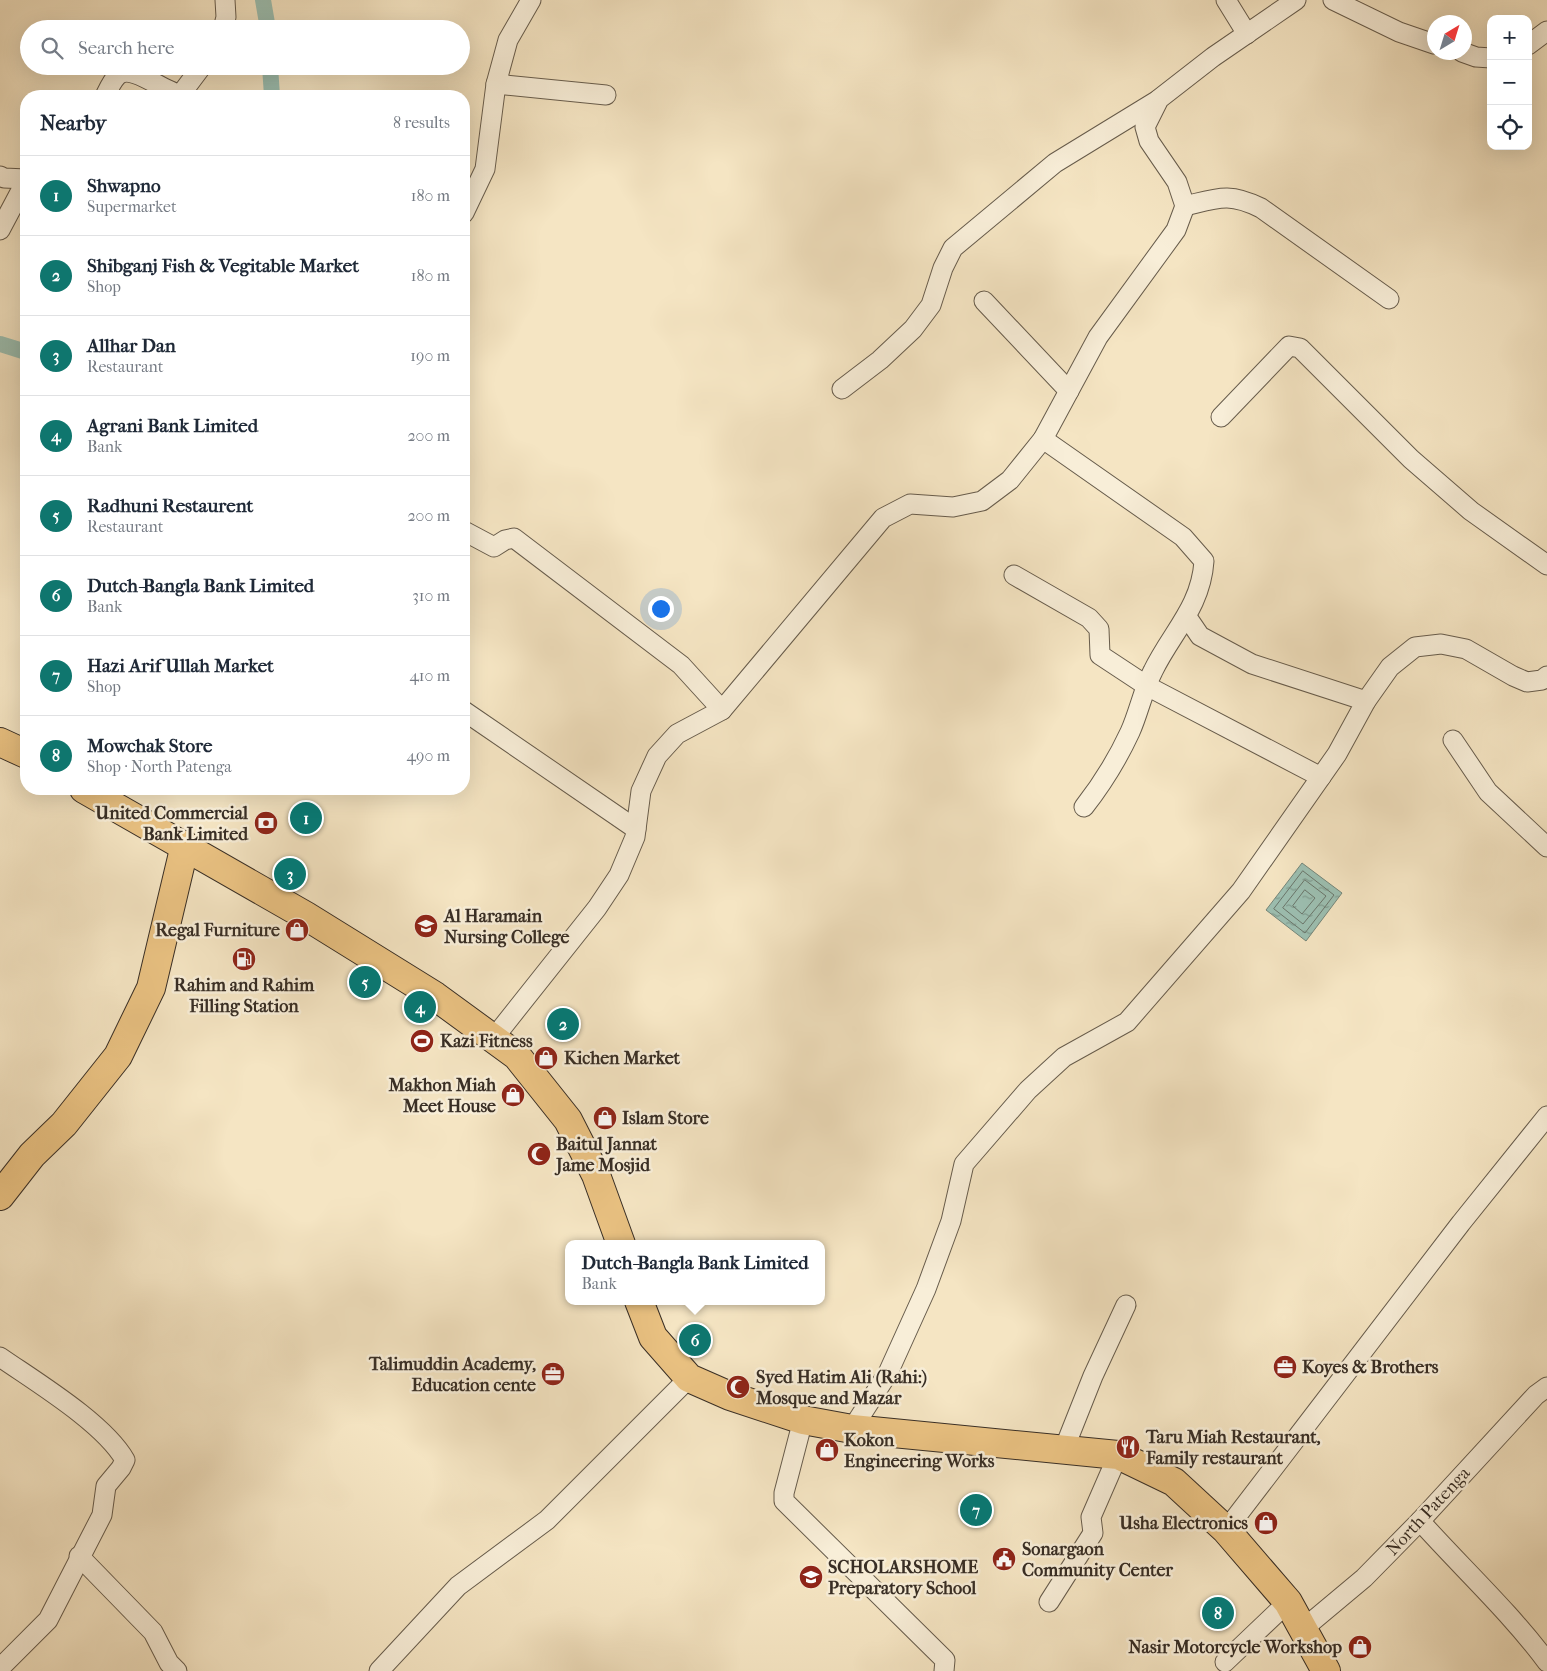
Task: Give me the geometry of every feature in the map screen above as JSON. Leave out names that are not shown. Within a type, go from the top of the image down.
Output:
[{"type":"main road","points":[[95,795],[185,846],[435,996],[517,1056],[568,1120],[596,1175],[620,1240]]},
{"type":"main road","points":[[0,1196],[32,1155],[64,1124],[118,1056],[151,988],[185,846]]},
{"type":"main road","points":[[641,1305],[653,1337],[689,1378],[730,1396],[804,1420],[852,1429],[1118,1456],[1174,1482],[1226,1530],[1288,1602],[1326,1671]]},
{"type":"street","points":[[225,0],[225,20]]},
{"type":"street","points":[[470,200],[485,169],[496,84],[508,40],[531,0]]},
{"type":"street","points":[[1226,0],[1247,34]]},
{"type":"street","points":[[842,389],[880,360],[913,330],[931,305],[943,268],[952,248],[1055,163],[1159,99],[1296,0]]},
{"type":"street","points":[[1333,0],[1399,32],[1427,42]]},
{"type":"street","points":[[1532,42],[1547,31]]},
{"type":"street","points":[[1472,56],[1487,58]]},
{"type":"street","points":[[108,90],[117,75]]},
{"type":"street","points":[[139,75],[164,90]]},
{"type":"street","points":[[184,90],[195,75]]},
{"type":"street","points":[[496,84],[606,95]]},
{"type":"street","points":[[493,1039],[608,892],[619,875],[636,829],[641,791],[657,756],[677,734],[722,710],[883,518],[910,504],[953,507],[982,501],[1010,480],[1043,439],[1098,337],[1176,230],[1185,206],[1177,182],[1149,141],[1145,127],[1159,99]]},
{"type":"street","points":[[0,176],[20,179]]},
{"type":"street","points":[[0,230],[20,192]]},
{"type":"street","points":[[1185,206],[1224,196],[1245,200],[1261,208],[1389,299]]},
{"type":"street","points":[[984,300],[1069,391]]},
{"type":"street","points":[[1221,417],[1289,346],[1300,348],[1418,466],[1471,512],[1547,564]]},
{"type":"street","points":[[1043,439],[1183,537],[1195,548],[1204,561],[1203,582],[1187,617],[1153,671],[1130,731],[1101,785],[1084,807]]},
{"type":"street","points":[[470,534],[494,547],[505,540],[514,538],[680,665],[722,710]]},
{"type":"street","points":[[1014,575],[1089,618],[1099,629],[1100,654],[1147,686],[1321,777]]},
{"type":"street","points":[[1187,617],[1200,636],[1252,664],[1366,701]]},
{"type":"street","points":[[852,1429],[888,1372],[926,1289],[951,1221],[964,1164],[1028,1090],[1064,1057],[1127,1022],[1241,891],[1337,754],[1366,701],[1390,667],[1415,647],[1441,644],[1466,649],[1527,682],[1542,680],[1547,676]]},
{"type":"street","points":[[470,715],[636,829]]},
{"type":"street","points":[[1453,740],[1488,792],[1547,847]]},
{"type":"street","points":[[1226,1530],[1455,1230],[1547,1116]]},
{"type":"street","points":[[1064,1450],[1093,1376],[1126,1305]]},
{"type":"street","points":[[0,1357],[74,1408],[119,1450],[125,1460],[122,1468],[106,1486],[102,1515],[79,1556],[66,1588],[48,1620],[0,1668]]},
{"type":"street","points":[[379,1671],[458,1586],[547,1520],[689,1378]]},
{"type":"street","name":"North Patenga","points":[[1303,1628],[1364,1578],[1420,1521],[1536,1395],[1547,1387]]},
{"type":"street","points":[[804,1420],[784,1493],[784,1501],[945,1660],[944,1671]]},
{"type":"street","points":[[1049,1602],[1093,1533],[1091,1517],[1118,1456]]},
{"type":"street","points":[[1420,1521],[1463,1569],[1489,1592],[1547,1662]]},
{"type":"street","points":[[79,1556],[153,1632],[169,1663],[177,1671]]},
{"type":"street","points":[[1225,1662],[1288,1602]]},
{"type":"water","points":[[1302,863],[1342,893],[1306,941],[1266,910]]},
{"type":"waterway","points":[[263,0],[266,20]]},
{"type":"waterway","points":[[271,75],[272,90]]},
{"type":"waterway","points":[[0,344],[20,350]]},
{"type":"place","name":"Shwapno","points":[[306,818]]},
{"type":"place","name":"United Commercial Bank Limited","points":[[266,823]]},
{"type":"place","name":"Allhar Dan","points":[[290,874]]},
{"type":"place","name":"Al Haramain Nursing College","points":[[426,926]]},
{"type":"place","name":"Regal Furniture","points":[[297,930]]},
{"type":"place","name":"Rahim and Rahim Filling Station","points":[[244,959]]},
{"type":"place","name":"Radhuni Restaurent","points":[[365,982]]},
{"type":"place","name":"Agrani Bank Limited","points":[[420,1007]]},
{"type":"place","name":"Shibganj Fish & Vegitable Market","points":[[563,1024]]},
{"type":"place","name":"Kazi Fitness","points":[[422,1041]]},
{"type":"place","name":"Kichen Market","points":[[546,1058]]},
{"type":"place","name":"Makhon Miah Meet House","points":[[513,1095]]},
{"type":"place","name":"Islam Store","points":[[605,1118]]},
{"type":"place","name":"Baitul Jannat Jame Mosjid","points":[[539,1154]]},
{"type":"place","name":"Dutch-Bangla Bank Limited","points":[[695,1340]]},
{"type":"place","name":"Koyes & Brothers","points":[[1285,1367]]},
{"type":"place","name":"Talimuddin Academy, Education cente","points":[[553,1374]]},
{"type":"place","name":"Syed Hatim Ali (Rahi:) Mosque and Mazar","points":[[738,1387]]},
{"type":"place","name":"Taru Miah Restaurant, Family restaurant","points":[[1128,1447]]},
{"type":"place","name":"Kokon Engineering Works","points":[[827,1450]]},
{"type":"place","name":"Hazi Arif Ullah Market","points":[[976,1510]]},
{"type":"place","name":"Usha Electronics","points":[[1266,1523]]},
{"type":"place","name":"Sonargaon Community Center","points":[[1004,1559]]},
{"type":"place","name":"SCHOLARSHOME Preparatory School","points":[[811,1577]]},
{"type":"place","name":"Mowchak Store","points":[[1218,1613]]},
{"type":"place","name":"Nasir Motorcycle Workshop","points":[[1360,1647]]}]
